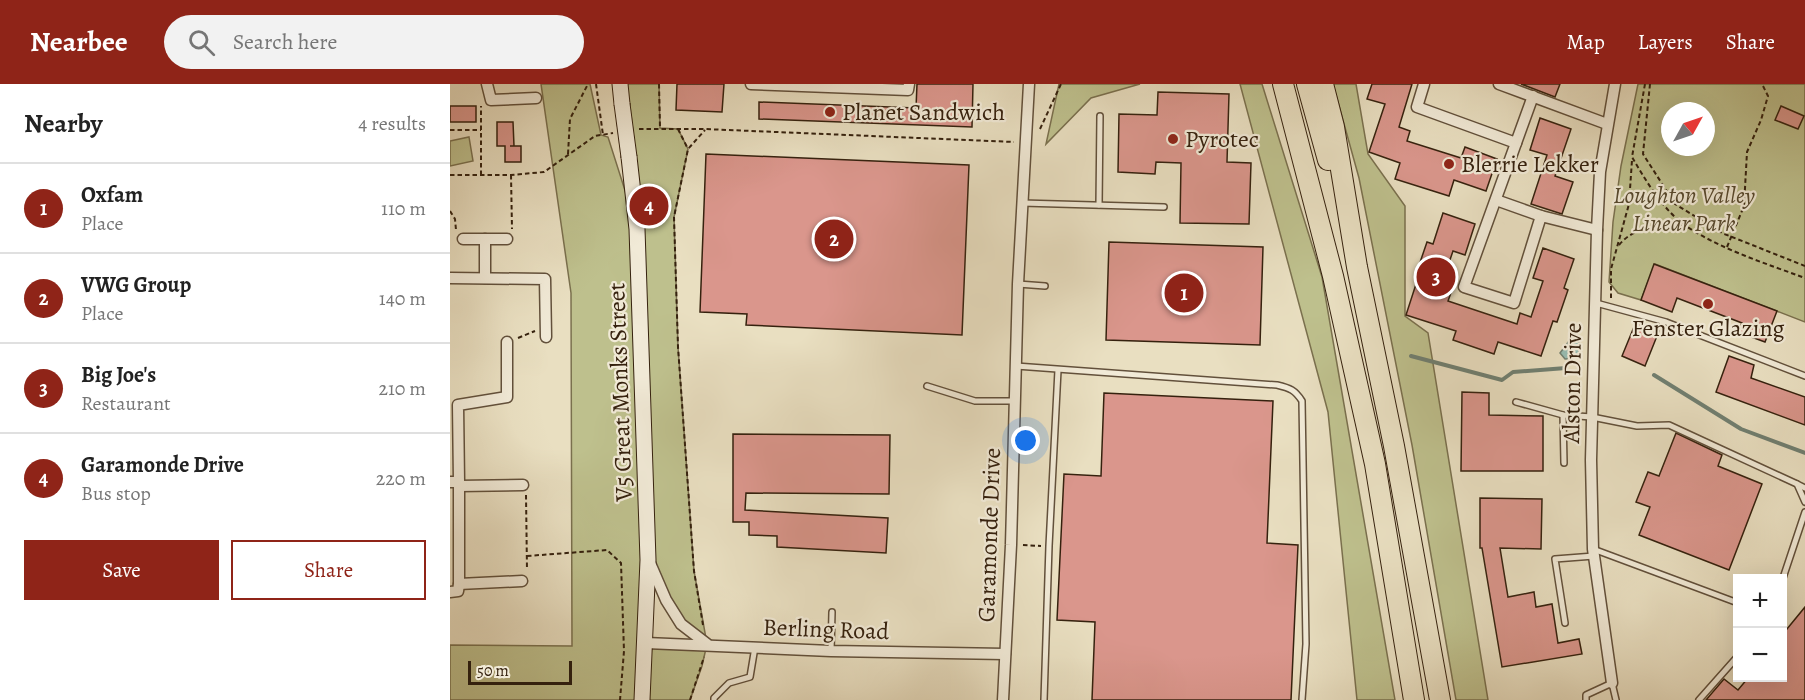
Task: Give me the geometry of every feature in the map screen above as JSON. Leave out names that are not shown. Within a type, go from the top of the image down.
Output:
[{"type":"highway","points":[[1272,84],[1310,184]]},
{"type":"highway","points":[[1283,84],[1333,276],[1375,464],[1414,700]]},
{"type":"highway","points":[[1307,84],[1357,267]]},
{"type":"highway","points":[[1323,84],[1334,127],[1357,267],[1394,446],[1440,700]]},
{"type":"street","points":[[487,84],[491,100],[536,98]]},
{"type":"street","name":"V5 Great Monks Street","points":[[620,84],[637,229],[648,560],[642,700]]},
{"type":"street","points":[[751,84],[908,90],[909,84]]},
{"type":"street","name":"Garamonde Drive","points":[[1004,700],[1018,284],[1029,84]]},
{"type":"street","points":[[1424,84],[1417,107],[1516,143]]},
{"type":"street","points":[[1499,84],[1607,124]]},
{"type":"street","name":"Alston Drive","points":[[1612,683],[1594,552],[1592,417],[1600,172],[1615,84]]},
{"type":"street","points":[[1533,96],[1464,287],[1514,303],[1541,216]]},
{"type":"street","points":[[1496,200],[1541,216],[1597,231]]},
{"type":"street","points":[[463,239],[507,239]]},
{"type":"street","points":[[485,239],[485,278]]},
{"type":"street","points":[[450,278],[545,279],[546,332]]},
{"type":"street","points":[[450,592],[458,591],[459,584],[454,417],[458,405],[507,397],[507,342]]},
{"type":"street","points":[[456,484],[523,485]]},
{"type":"street","points":[[648,560],[666,600],[681,624],[707,644]]},
{"type":"street","points":[[459,584],[522,581]]},
{"type":"street","name":"Berling Road","points":[[646,643],[831,651],[1005,654]]},
{"type":"lane","points":[[1099,205],[1100,116]]},
{"type":"lane","points":[[1022,203],[1164,207]]},
{"type":"lane","points":[[1018,284],[1045,286]]},
{"type":"lane","points":[[1594,303],[1666,322],[1805,376]]},
{"type":"lane","points":[[1016,366],[1277,385],[1297,392],[1302,401],[1306,644],[1302,700]]},
{"type":"lane","points":[[1044,700],[1058,370]]},
{"type":"lane","points":[[927,386],[975,401],[1014,401]]},
{"type":"lane","points":[[1516,402],[1563,414],[1637,426],[1669,425],[1805,488]]},
{"type":"lane","points":[[1563,414],[1564,463]]},
{"type":"lane","points":[[1797,484],[1805,502]]},
{"type":"lane","points":[[1784,574],[1805,512]]},
{"type":"lane","points":[[1565,623],[1555,559],[1594,552],[1733,602]]},
{"type":"lane","points":[[831,651],[832,612]]},
{"type":"lane","points":[[714,700],[729,683],[750,677],[755,648]]},
{"type":"lane","points":[[1700,700],[1733,661]]},
{"type":"lane","points":[[1586,700],[1586,695],[1612,683],[1616,700]]},
{"type":"path","points":[[568,154],[570,119],[588,84]]},
{"type":"path","points":[[596,84],[603,135]]},
{"type":"path","points":[[659,84],[660,128]]},
{"type":"path","points":[[637,130],[705,129],[1013,142],[1035,139],[1061,84]]},
{"type":"path","points":[[1611,307],[1611,269],[1629,204],[1632,157],[1645,84]]},
{"type":"path","points":[[1650,84],[1643,154],[1675,204],[1732,237],[1805,266]]},
{"type":"path","points":[[1727,247],[1744,206],[1747,152],[1761,120],[1768,96],[1762,84]]},
{"type":"path","points":[[481,175],[481,106],[491,100]]},
{"type":"path","points":[[678,129],[688,149]]},
{"type":"path","points":[[690,700],[707,644],[694,571],[678,347],[674,217],[688,149],[705,129]]},
{"type":"path","points":[[450,130],[481,130]]},
{"type":"path","points":[[450,176],[544,172],[595,136],[614,133]]},
{"type":"path","points":[[1632,157],[1655,193],[1685,225],[1727,247],[1805,278]]},
{"type":"path","points":[[507,239],[512,232],[511,175]]},
{"type":"path","points":[[450,211],[455,219],[456,232],[463,239]]},
{"type":"path","points":[[1616,248],[1628,237],[1645,228],[1664,224],[1685,225]]},
{"type":"path","points":[[507,342],[546,332]]},
{"type":"path","points":[[522,581],[527,570],[526,494],[523,485]]},
{"type":"path","points":[[1011,544],[1049,546]]},
{"type":"path","points":[[527,556],[607,550],[621,563],[624,651],[620,700]]},
{"type":"green space","points":[[541,84],[590,84],[601,135],[608,137],[636,225],[620,84],[659,84],[660,128],[678,129],[688,149],[674,217],[678,347],[694,571],[707,644],[702,666],[690,700],[450,700],[450,645],[572,646],[571,293]],"holes":[[[649,562],[681,624],[706,644],[646,643]]]},
{"type":"green space","points":[[1059,84],[1140,84],[1091,98],[1046,144]]},
{"type":"green space","points":[[1240,84],[1262,84],[1322,277],[1395,700],[1357,700],[1328,412]]},
{"type":"green space","points":[[1333,84],[1356,84],[1368,154],[1405,206],[1405,316],[1428,333],[1488,700],[1456,700],[1412,445],[1359,178]]},
{"type":"green space","name":"Loughton Valley Linear Park","points":[[1638,84],[1805,84],[1805,322],[1655,264],[1641,300],[1618,293],[1609,282],[1613,222],[1621,166]]},
{"type":"green space","points":[[469,137],[473,161],[450,166],[450,141]]},
{"type":"water","points":[[1575,333],[1579,337],[1579,358],[1565,359],[1560,353]]},
{"type":"building","points":[[677,84],[724,84],[722,112],[676,110]]},
{"type":"building","points":[[917,84],[973,84],[972,127],[759,119],[759,102],[916,108]]},
{"type":"building","points":[[1372,84],[1412,84],[1399,127],[1410,131],[1407,141],[1461,158],[1465,147],[1497,159],[1486,191],[1454,180],[1449,196],[1395,179],[1400,163],[1369,152],[1385,104],[1367,99]]},
{"type":"building","points":[[1521,84],[1560,84],[1555,97]]},
{"type":"building","name":"Pyrotec","points":[[1158,92],[1229,94],[1227,162],[1251,163],[1249,224],[1180,223],[1181,163],[1156,162],[1155,174],[1118,172],[1119,114],[1157,115]]},
{"type":"building","points":[[450,106],[476,106],[476,122],[450,122]]},
{"type":"building","points":[[1781,106],[1804,116],[1798,129],[1775,120]]},
{"type":"building","points":[[1540,118],[1571,129],[1555,176],[1573,182],[1562,214],[1531,204],[1547,155],[1530,150]]},
{"type":"building","points":[[497,122],[513,122],[514,146],[521,146],[521,162],[505,162],[505,146],[497,146]]},
{"type":"building","points":[[706,154],[969,165],[962,335],[746,325],[747,314],[700,312]]},
{"type":"building","points":[[1443,213],[1475,224],[1465,255],[1453,251],[1441,286],[1452,290],[1448,301],[1517,324],[1520,313],[1531,317],[1543,281],[1533,278],[1543,248],[1574,259],[1564,288],[1568,290],[1557,322],[1553,321],[1541,356],[1498,342],[1494,354],[1453,340],[1456,331],[1406,315],[1418,278],[1415,277],[1427,242],[1433,244]]},
{"type":"building","points":[[1109,242],[1263,247],[1260,345],[1106,340]]},
{"type":"building","points":[[1654,264],[1777,311],[1765,342],[1738,332],[1742,323],[1677,298],[1672,312],[1641,300]]},
{"type":"building","points":[[1636,322],[1659,331],[1645,366],[1622,356]]},
{"type":"building","points":[[1729,356],[1754,365],[1751,378],[1805,397],[1805,425],[1716,392]]},
{"type":"building","points":[[1462,392],[1489,393],[1489,415],[1543,416],[1543,471],[1461,471]]},
{"type":"building","points":[[1104,393],[1273,401],[1267,543],[1298,545],[1291,700],[1092,700],[1095,622],[1057,620],[1064,474],[1101,476]]},
{"type":"building","points":[[1676,433],[1722,455],[1718,466],[1762,484],[1729,570],[1639,535],[1650,507],[1636,502],[1648,472],[1659,476]]},
{"type":"building","points":[[733,434],[890,435],[889,494],[746,493],[745,510],[888,518],[886,553],[777,547],[777,536],[749,535],[749,522],[733,522]]},
{"type":"building","points":[[1480,498],[1542,499],[1541,549],[1500,548],[1508,597],[1534,592],[1536,607],[1552,604],[1558,643],[1579,639],[1582,654],[1502,667],[1482,548],[1480,548]]},
{"type":"building","points":[[1805,607],[1805,700],[1706,700],[1724,679],[1738,690],[1745,682],[1787,682],[1787,629]]},
{"type":"waterway","points":[[1411,356],[1502,380],[1513,372],[1566,368]]},
{"type":"waterway","points":[[1654,375],[1741,429],[1805,453]]},
{"type":"place","name":"Planet Sandwich","points":[[830,112]]},
{"type":"place","name":"Pyrotec","points":[[1173,139]]},
{"type":"place","name":"Blerrie Lekker","points":[[1449,164]]},
{"type":"place","name":"Garamonde Drive","points":[[649,206]]},
{"type":"place","name":"VWG Group","points":[[834,239]]},
{"type":"place","name":"Big Joe's","points":[[1436,277]]},
{"type":"place","name":"Oxfam","points":[[1184,293]]},
{"type":"place","name":"Fenster Glazing","points":[[1708,304]]}]
